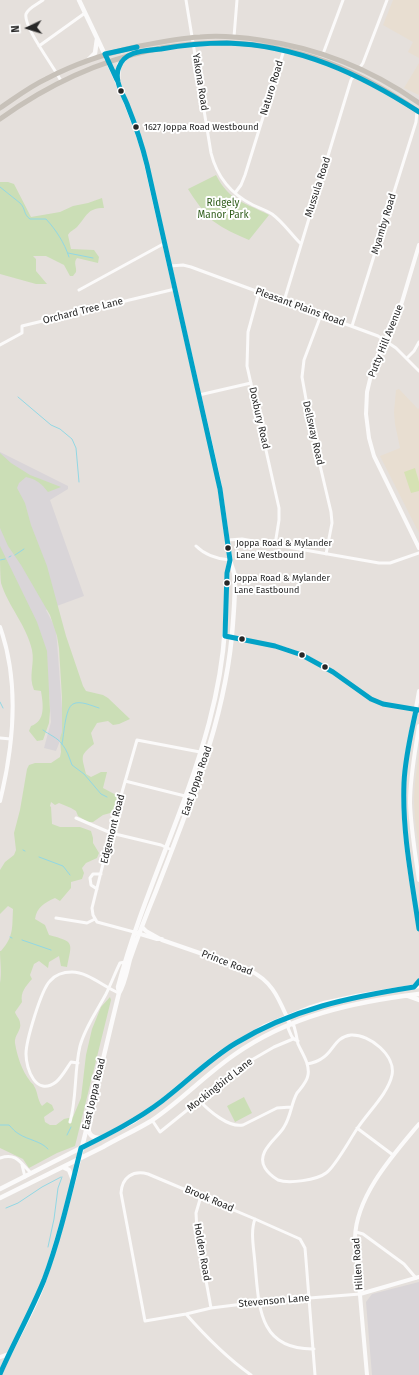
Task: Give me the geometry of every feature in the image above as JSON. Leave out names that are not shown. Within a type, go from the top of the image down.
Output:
[{"type":"main road","name":"East Joppa Road","points":[[0,1372],[33,1308],[57,1241],[79,1159],[119,993],[122,988],[139,934],[199,780],[216,725],[232,638],[234,573],[230,560],[220,489],[165,243],[140,140],[118,81],[79,0]]},
{"type":"main road","points":[[0,108],[30,88],[57,73],[89,59],[105,54],[151,44],[193,38],[234,37],[282,44],[323,54],[359,68],[393,86],[419,104]]},
{"type":"main road","points":[[89,59],[95,53],[97,38]]},
{"type":"main road","points":[[0,119],[29,99],[61,81],[108,61],[161,48],[194,44],[241,44],[284,50],[314,58],[355,74],[386,90],[418,111]]},
{"type":"main road","points":[[118,81],[120,63],[130,55]]},
{"type":"main road","points":[[355,74],[359,68]]},
{"type":"main road","name":"East Joppa Road","points":[[119,993],[118,987],[134,932],[185,796],[209,723],[219,677],[225,636],[227,573],[230,560]]},
{"type":"main road","points":[[225,636],[232,638]]},
{"type":"main road","points":[[209,723],[216,725]]},
{"type":"main road","points":[[0,1189],[123,1127],[164,1100],[217,1055],[256,1031],[309,1008],[339,999],[416,987],[419,981]]},
{"type":"main road","points":[[0,1198],[79,1159],[152,1120],[234,1055],[260,1039],[290,1024],[344,1006],[419,994]]},
{"type":"main road","points":[[406,996],[419,1000]]},
{"type":"main road","points":[[87,1125],[88,1131],[92,1136],[95,1138],[101,1138]]},
{"type":"main road","points":[[63,1167],[69,1170],[73,1180]]},
{"type":"street","points":[[43,0],[26,15],[39,46],[61,81]]},
{"type":"street","name":"Yakona Road","points":[[186,0],[213,160],[220,177],[228,187],[246,201],[275,216],[300,243]]},
{"type":"street","points":[[234,37],[237,0]]},
{"type":"street","points":[[323,54],[342,0]]},
{"type":"street","points":[[359,68],[363,63],[387,0]]},
{"type":"street","points":[[39,46],[85,14]]},
{"type":"street","name":"Naturo Road","points":[[235,193],[241,185],[245,175],[284,50]]},
{"type":"street","name":"Mussula Road","points":[[284,301],[300,243],[351,80],[355,74]]},
{"type":"street","name":"Myamby Road","points":[[352,326],[418,121],[418,111]]},
{"type":"street","points":[[79,290],[165,243]]},
{"type":"street","name":"Putty Hill Avenue","points":[[419,245],[402,302],[373,368],[367,392],[366,414],[372,451],[419,548]]},
{"type":"street","name":"Pleasant Plains Road","points":[[170,266],[183,265],[192,267],[352,326],[385,340],[407,358],[419,371]]},
{"type":"street","name":"Orchard Tree Lane","points":[[0,345],[22,333],[22,326],[175,289]]},
{"type":"street","name":"Doxbury Road","points":[[259,292],[248,332],[247,366],[279,508],[279,520],[275,545]]},
{"type":"street","name":"Dellsway Road","points":[[321,315],[304,360],[302,373],[311,427],[331,512],[332,523],[326,554]]},
{"type":"street","points":[[407,358],[414,351],[419,342]]},
{"type":"street","points":[[199,395],[251,383]]},
{"type":"street","points":[[228,540],[242,539],[364,561],[387,563],[419,553]]},
{"type":"street","points":[[196,546],[202,552],[223,560],[230,560]]},
{"type":"street","points":[[0,627],[8,651],[12,674],[13,707],[6,773],[0,801]]},
{"type":"street","points":[[232,638],[272,645],[293,651],[318,663],[371,699],[417,710]]},
{"type":"street","points":[[419,691],[417,710],[405,768],[403,805],[405,831],[419,929]]},
{"type":"street","points":[[419,726],[413,760],[410,803],[419,880]]},
{"type":"street","points":[[0,738],[10,739]]},
{"type":"street","name":"Edgemont Road","points":[[95,919],[92,908],[137,740],[200,752]]},
{"type":"street","points":[[125,781],[185,796]]},
{"type":"street","points":[[76,818],[111,833],[166,847],[172,850]]},
{"type":"street","points":[[97,889],[91,885],[90,878],[93,874],[101,874]]},
{"type":"street","points":[[56,918],[87,923],[95,919],[102,924],[134,932]]},
{"type":"street","name":"Prince Road","points":[[142,927],[162,940]]},
{"type":"street","name":"Prince Road","points":[[134,932],[249,970],[260,976],[275,992],[290,1024]]},
{"type":"street","name":"East Joppa Road","points":[[70,1122],[73,1110],[80,1046],[86,1031],[109,989],[120,963],[125,962]]},
{"type":"street","points":[[78,1063],[71,1062],[59,1079],[48,1085],[37,1083],[30,1074],[26,1059],[27,1043],[44,990],[55,976],[72,972],[83,974],[119,993]]},
{"type":"street","points":[[298,1040],[293,1039],[288,1028],[290,1024],[294,1026],[307,1064],[307,1078],[291,1107],[289,1118],[285,1126],[267,1147],[262,1158],[264,1168],[283,1181],[314,1178],[325,1174],[332,1167],[389,1083],[392,1071],[386,1054],[381,1048],[368,1039],[352,1035],[341,1039],[336,1043],[321,1060],[307,1064]]},
{"type":"street","name":"Mockingbird Lane","points":[[152,1120],[160,1132],[200,1101],[221,1082],[256,1057],[293,1039]]},
{"type":"street","points":[[200,1101],[207,1109],[217,1116],[238,1125],[243,1125],[277,1108],[291,1107]]},
{"type":"street","name":"Hillen Road","points":[[367,1375],[356,1232],[357,1220],[366,1198],[380,1174],[393,1155],[419,1124]]},
{"type":"street","points":[[358,1128],[393,1155]]},
{"type":"street","points":[[0,1158],[10,1156],[18,1159],[32,1173]]},
{"type":"street","points":[[21,1163],[25,1177]]},
{"type":"street","name":"Brook Road","points":[[145,1321],[121,1193],[122,1185],[129,1175],[142,1172],[255,1218],[297,1237],[302,1241],[305,1248],[315,1375]]},
{"type":"street","name":"Holden Road","points":[[201,1196],[197,1207],[196,1220],[212,1308]]},
{"type":"street","points":[[255,1218],[252,1231],[259,1302],[262,1317],[270,1332],[286,1345],[314,1349]]},
{"type":"street","points":[[356,1232],[363,1234],[404,1264],[418,1278]]},
{"type":"street","name":"Stevenson Lane","points":[[145,1321],[212,1308],[259,1302],[360,1294],[418,1278]]},
{"type":"street","points":[[186,1314],[230,1360],[251,1375]]},
{"type":"street","points":[[0,1357],[9,1354]]},
{"type":"shaded area","points":[[393,0],[419,0],[419,58],[408,52],[413,42],[383,25]]},
{"type":"shaded area","points":[[419,63],[419,95],[404,88]]},
{"type":"shaded area","points":[[399,389],[418,409],[419,408],[419,533],[380,456],[400,448],[394,412],[396,390]]},
{"type":"shaded area","points":[[0,452],[68,486],[68,489],[50,500],[84,596],[46,610],[56,629],[62,709],[72,711],[56,751],[44,748],[51,722],[49,692],[0,550]]},
{"type":"shaded area","points":[[419,751],[419,852],[414,800]]},
{"type":"shaded area","points":[[419,1282],[419,1375],[372,1375],[366,1302],[372,1294]]},
{"type":"green space","name":"Ridgely Manor Park","points":[[216,175],[221,184],[232,196],[269,215],[249,240],[231,232],[213,221],[196,202],[188,189]]},
{"type":"green space","points":[[0,182],[14,184],[31,217],[60,212],[73,206],[102,198],[104,208],[98,208],[91,211],[68,235],[71,249],[94,250],[99,257],[98,263],[77,258],[75,262],[76,272],[73,276],[70,276],[64,265],[46,256],[33,256],[36,259],[36,271],[47,284],[36,284],[0,274]]},
{"type":"green space","points":[[0,453],[11,463],[30,475],[61,487],[48,492],[38,482],[26,477],[19,483],[17,488],[25,503],[31,525],[47,566],[66,636],[83,686],[86,691],[103,695],[108,698],[130,719],[113,725],[108,721],[97,723],[91,733],[94,744],[86,751],[83,757],[86,774],[91,777],[101,772],[107,772],[103,788],[118,796],[119,802],[114,812],[103,815],[93,822],[88,822],[78,816],[76,811],[71,808],[59,803],[55,805],[51,802],[50,806],[52,824],[60,827],[80,827],[91,831],[93,843],[99,853],[97,858],[86,863],[82,868],[84,873],[82,879],[71,882],[71,888],[60,901],[55,898],[44,904],[37,911],[35,919],[45,925],[49,935],[63,939],[70,944],[67,967],[61,966],[59,956],[49,962],[48,968],[39,961],[34,964],[30,975],[32,979],[24,989],[22,1002],[15,1012],[19,1020],[20,1028],[15,1043],[22,1068],[30,1082],[33,1084],[42,1106],[47,1102],[52,1105],[54,1110],[44,1117],[45,1122],[50,1125],[56,1125],[64,1119],[73,1117],[81,1098],[86,1055],[92,1029],[101,1007],[110,997],[111,1000],[75,1146],[57,1153],[29,1168],[23,1159],[0,1148],[0,951],[5,946],[10,936],[13,909],[8,906],[0,914],[0,870],[5,862],[14,855],[16,850],[14,833],[29,765],[35,763],[51,763],[60,757],[62,698],[59,648],[57,636],[50,615],[21,565],[8,546],[0,528]]},
{"type":"green space","points":[[415,468],[419,482],[419,491],[411,493],[404,472]]},
{"type":"green space","points":[[0,546],[37,622],[47,651],[50,711],[49,723],[43,740],[37,741],[29,731],[31,726],[36,724],[41,716],[43,706],[41,691],[34,690],[32,685],[33,655],[30,641],[8,600],[1,583]]},
{"type":"green space","points":[[244,1097],[252,1113],[235,1122],[227,1106]]},
{"type":"waterway","points":[[0,187],[20,203],[26,215],[30,219],[46,219],[59,236],[69,257]]},
{"type":"waterway","points":[[68,253],[93,258]]},
{"type":"waterway","points":[[18,397],[51,425],[60,429],[72,439],[76,448],[79,482]]},
{"type":"waterway","points":[[15,555],[24,549]]},
{"type":"waterway","points":[[0,560],[5,559]]},
{"type":"waterway","points":[[0,702],[3,708]]},
{"type":"waterway","points":[[62,744],[70,706],[79,703],[99,708]]},
{"type":"waterway","points":[[43,730],[56,738],[64,746],[72,765],[84,774],[101,794],[107,797]]},
{"type":"waterway","points":[[39,857],[63,866],[70,875]]},
{"type":"waterway","points":[[22,940],[51,950]]},
{"type":"waterway","points":[[0,1125],[9,1125],[18,1133],[42,1144],[48,1149]]},
{"type":"waterway","points":[[67,1135],[71,1127]]},
{"type":"waterway","points":[[6,1208],[18,1203],[42,1187],[61,1177]]},
{"type":"waterway","points":[[48,1247],[54,1219],[58,1188],[62,1177]]},
{"type":"transit line","points":[[419,112],[374,85],[328,64],[279,49],[253,45],[210,43],[137,52],[126,57],[118,69],[117,78],[119,85],[136,127],[147,165],[220,489],[230,560],[227,573],[225,636],[275,646],[302,655],[333,672],[371,699],[383,704],[419,710]]},
{"type":"transit line","points":[[117,80],[105,54],[137,47]]},
{"type":"transit line","points":[[416,710],[408,746],[404,783],[404,801],[408,856],[419,929]]},
{"type":"transit line","points":[[0,1374],[34,1304],[50,1264],[69,1198],[81,1148],[133,1121],[171,1094],[226,1049],[257,1031],[278,1021],[322,1006],[367,995],[414,987],[419,981]]},
{"type":"place","name":"1627 Joppa Road Westbound","points":[[136,127]]},
{"type":"place","name":"Joppa Road & Mylander Lane Westbound","points":[[228,548]]},
{"type":"place","name":"Joppa Road & Mylander Lane Eastbound","points":[[227,583]]}]
